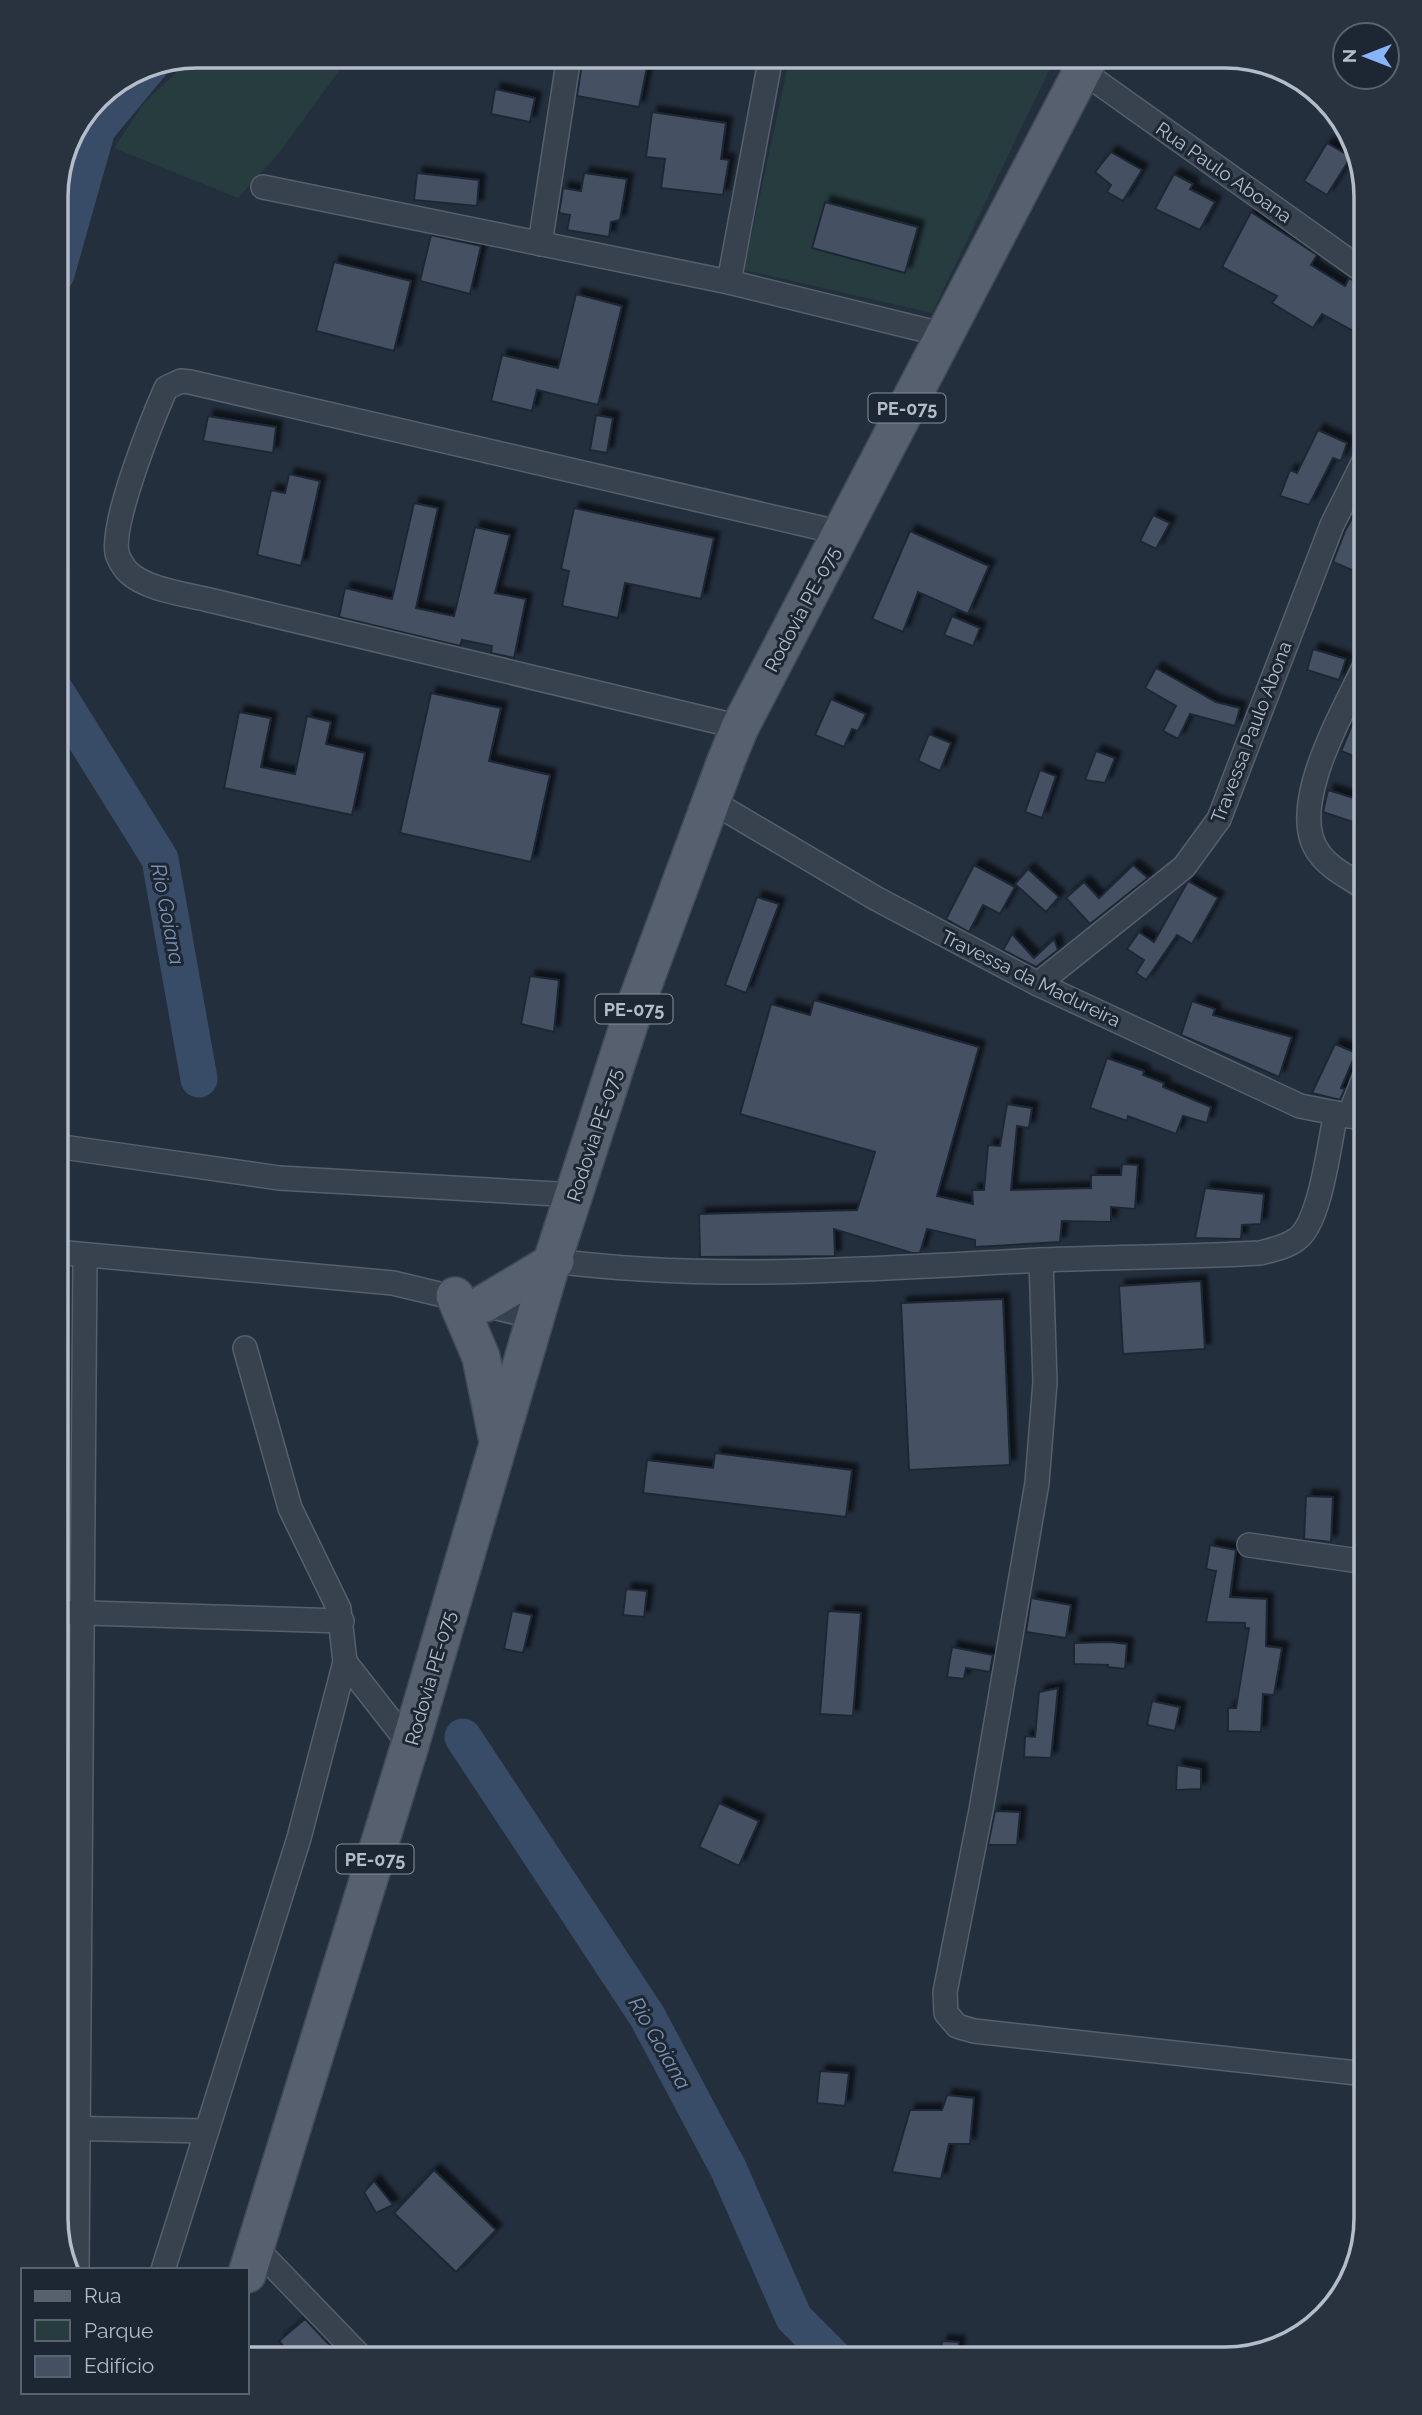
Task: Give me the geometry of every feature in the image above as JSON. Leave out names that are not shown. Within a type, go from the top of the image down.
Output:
[{"type":"main road","name":"Rodovia PE-075","points":[[251,2261],[410,1745],[535,1317],[632,1015],[711,801],[740,727],[1083,69]]},
{"type":"main road","points":[[499,1444],[470,1299],[555,1261]]},
{"type":"street","points":[[540,244],[567,69]]},
{"type":"street","points":[[729,282],[769,69]]},
{"type":"street","name":"Rua Paulo Aboana","points":[[1093,69],[1354,264]]},
{"type":"street","points":[[263,187],[729,282],[945,335]]},
{"type":"street","points":[[740,727],[190,596],[146,582],[128,572],[117,554],[118,531],[141,451],[166,388],[181,381],[190,382],[842,533]]},
{"type":"street","name":"Travessa Paulo Abona","points":[[1038,984],[1184,867],[1219,819],[1318,560],[1354,483]]},
{"type":"street","points":[[1354,690],[1313,783],[1307,818],[1307,829],[1319,853],[1328,864],[1354,881]]},
{"type":"street","name":"Travessa da Madureira","points":[[711,801],[877,899],[1038,984],[1300,1106],[1350,1116]]},
{"type":"street","points":[[555,1261],[606,1268],[729,1272],[924,1268],[1260,1253],[1297,1239],[1306,1228],[1350,1116]]},
{"type":"street","points":[[69,1148],[279,1178],[575,1195]]},
{"type":"street","points":[[68,1254],[393,1283],[470,1299],[535,1317]]},
{"type":"street","points":[[68,2056],[81,1612],[85,1256]]},
{"type":"street","points":[[1041,1261],[1045,1382],[1037,1483],[981,1810],[945,1992],[946,2013],[957,2026],[974,2031],[1354,2073]]},
{"type":"street","points":[[164,2268],[299,1838],[345,1662],[339,1609],[290,1508],[245,1348]]},
{"type":"street","points":[[1249,1545],[1354,1560]]},
{"type":"street","points":[[68,1612],[342,1621]]},
{"type":"street","points":[[345,1662],[410,1745]]},
{"type":"street","points":[[68,2128],[206,2130]]},
{"type":"street","points":[[68,2157],[75,2258]]},
{"type":"street","points":[[251,2261],[348,2346]]},
{"type":"green space","points":[[340,69],[278,154],[238,198],[114,148],[144,103],[179,70]]},
{"type":"green space","points":[[787,69],[1050,69],[932,313],[744,270]]},
{"type":"building","points":[[581,69],[647,69],[639,107],[577,96]]},
{"type":"building","points":[[495,89],[535,98],[530,122],[491,114]]},
{"type":"building","points":[[652,112],[726,123],[721,159],[729,160],[723,195],[661,188],[665,159],[646,157]]},
{"type":"building","points":[[1327,143],[1346,154],[1348,161],[1327,195],[1304,181]]},
{"type":"building","points":[[1111,152],[1142,170],[1123,201],[1107,192],[1111,185],[1095,172]]},
{"type":"building","points":[[417,173],[479,180],[477,206],[414,200]]},
{"type":"building","points":[[584,173],[627,179],[620,220],[611,222],[609,237],[567,230],[570,215],[559,213],[563,188],[581,191]]},
{"type":"building","points":[[1174,174],[1193,184],[1190,189],[1215,202],[1200,230],[1155,209]]},
{"type":"building","points":[[825,202],[918,227],[905,273],[812,248]]},
{"type":"building","points":[[1251,212],[1317,255],[1311,265],[1345,286],[1349,278],[1354,281],[1354,331],[1322,314],[1313,328],[1272,303],[1277,296],[1222,267]]},
{"type":"building","points":[[431,235],[481,246],[470,294],[420,281]]},
{"type":"building","points":[[334,262],[411,281],[394,351],[316,331]]},
{"type":"building","points":[[576,294],[622,306],[598,405],[537,390],[532,411],[491,401],[502,355],[558,368]]},
{"type":"building","points":[[596,415],[613,418],[607,453],[590,450]]},
{"type":"building","points":[[208,416],[276,427],[273,453],[203,441]]},
{"type":"building","points":[[1318,430],[1347,443],[1341,461],[1333,458],[1309,505],[1280,496],[1290,470],[1297,473]]},
{"type":"building","points":[[289,474],[320,481],[301,566],[257,555],[271,490],[285,493]]},
{"type":"building","points":[[414,503],[438,508],[416,608],[454,616],[475,527],[510,535],[495,593],[526,599],[514,658],[491,653],[492,646],[462,640],[460,646],[339,617],[345,588],[392,599]]},
{"type":"building","points":[[574,508],[714,538],[701,599],[625,583],[618,618],[562,606],[569,571],[561,569]]},
{"type":"building","points":[[1153,515],[1170,523],[1156,549],[1140,541]]},
{"type":"building","points":[[1354,515],[1354,571],[1333,562]]},
{"type":"building","points":[[910,531],[989,566],[968,614],[918,592],[903,632],[872,619]]},
{"type":"building","points":[[952,616],[980,628],[973,646],[944,635]]},
{"type":"building","points":[[1313,649],[1346,659],[1339,680],[1307,670]]},
{"type":"building","points":[[1156,668],[1216,702],[1240,708],[1235,726],[1190,714],[1178,739],[1163,731],[1176,706],[1145,688]]},
{"type":"building","points":[[431,693],[501,708],[489,761],[550,775],[531,862],[400,833]]},
{"type":"building","points":[[831,699],[866,714],[858,731],[852,729],[844,747],[815,735]]},
{"type":"building","points":[[239,712],[271,718],[261,767],[295,774],[307,716],[331,722],[326,744],[365,753],[352,815],[224,788]]},
{"type":"building","points":[[1354,720],[1354,756],[1341,751]]},
{"type":"building","points":[[929,734],[951,743],[940,771],[918,761]]},
{"type":"building","points":[[1096,751],[1115,758],[1105,783],[1085,780]]},
{"type":"building","points":[[1040,770],[1056,776],[1042,818],[1025,812]]},
{"type":"building","points":[[1328,790],[1354,798],[1353,822],[1323,812]]},
{"type":"building","points":[[974,865],[1015,887],[1000,914],[983,905],[969,932],[946,919]]},
{"type":"building","points":[[1133,865],[1148,878],[1090,924],[1066,898],[1084,882],[1099,898]]},
{"type":"building","points":[[1028,869],[1059,897],[1046,912],[1015,884]]},
{"type":"building","points":[[1188,881],[1218,898],[1192,944],[1177,935],[1146,980],[1136,973],[1144,960],[1127,949],[1139,932],[1154,942]]},
{"type":"building","points":[[757,897],[779,904],[746,993],[725,985]]},
{"type":"building","points":[[1012,934],[1034,958],[1054,939],[1058,950],[1036,967],[1003,950]]},
{"type":"building","points":[[530,976],[559,980],[554,1032],[521,1024]]},
{"type":"building","points":[[814,1000],[979,1047],[937,1196],[973,1204],[972,1190],[984,1190],[988,1145],[1000,1146],[1007,1104],[1032,1108],[1029,1128],[1017,1126],[1011,1190],[1091,1188],[1091,1175],[1121,1175],[1122,1164],[1138,1165],[1135,1209],[1111,1207],[1111,1222],[1062,1221],[1060,1242],[975,1247],[975,1240],[927,1229],[920,1253],[912,1253],[834,1229],[835,1256],[700,1257],[699,1214],[857,1210],[875,1152],[740,1114],[771,1004],[810,1015]]},
{"type":"building","points":[[1192,1001],[1215,1009],[1213,1015],[1292,1037],[1279,1077],[1181,1035]]},
{"type":"building","points":[[1335,1044],[1354,1052],[1341,1088],[1345,1089],[1340,1100],[1312,1093]]},
{"type":"building","points":[[1107,1058],[1144,1071],[1143,1075],[1164,1083],[1163,1087],[1211,1107],[1207,1123],[1183,1116],[1176,1134],[1128,1116],[1127,1121],[1090,1108]]},
{"type":"building","points":[[1205,1188],[1264,1194],[1261,1224],[1242,1225],[1241,1239],[1195,1238]]},
{"type":"building","points":[[1201,1281],[1205,1349],[1123,1354],[1119,1286]]},
{"type":"building","points":[[1003,1299],[1010,1465],[909,1470],[901,1303]]},
{"type":"building","points":[[715,1453],[852,1470],[846,1517],[643,1493],[647,1460],[713,1468]]},
{"type":"building","points":[[1306,1496],[1333,1497],[1331,1542],[1304,1539]]},
{"type":"building","points":[[1210,1545],[1236,1550],[1230,1597],[1267,1599],[1266,1646],[1282,1648],[1274,1695],[1263,1694],[1261,1732],[1228,1731],[1228,1708],[1236,1708],[1249,1628],[1245,1628],[1245,1623],[1206,1622],[1216,1571],[1206,1569]]},
{"type":"building","points":[[626,1589],[647,1591],[644,1617],[623,1615]]},
{"type":"building","points":[[1031,1598],[1071,1605],[1066,1638],[1026,1632]]},
{"type":"building","points":[[512,1611],[532,1615],[523,1653],[504,1649]]},
{"type":"building","points":[[828,1611],[861,1613],[853,1716],[820,1714]]},
{"type":"building","points":[[1074,1643],[1127,1644],[1125,1669],[1108,1665],[1074,1664]]},
{"type":"building","points":[[952,1647],[993,1655],[990,1672],[966,1668],[964,1679],[947,1677]]},
{"type":"building","points":[[1058,1688],[1051,1758],[1024,1757],[1025,1736],[1035,1737],[1039,1692]]},
{"type":"building","points":[[1152,1701],[1180,1707],[1175,1731],[1147,1725]]},
{"type":"building","points":[[1177,1765],[1201,1769],[1201,1789],[1176,1790]]},
{"type":"building","points":[[719,1803],[759,1821],[739,1866],[699,1847]]},
{"type":"building","points":[[995,1811],[1020,1812],[1017,1845],[988,1845]]},
{"type":"building","points":[[820,2071],[849,2073],[845,2106],[817,2103]]},
{"type":"building","points":[[947,2095],[974,2098],[970,2144],[949,2144],[941,2179],[892,2172],[910,2110],[942,2110]]},
{"type":"building","points":[[434,2170],[496,2230],[456,2272],[394,2213]]},
{"type":"building","points":[[374,2181],[393,2205],[376,2213],[364,2192]]},
{"type":"building","points":[[305,2319],[331,2346],[283,2346],[279,2341]]},
{"type":"building","points":[[942,2341],[959,2342],[958,2347],[941,2347]]},
{"type":"waterway","name":"Rio Goiana","points":[[69,228],[97,129],[134,85]]},
{"type":"waterway","name":"Rio Goiana","points":[[69,712],[160,859],[199,1079]]},
{"type":"waterway","name":"Rio Goiana","points":[[463,1737],[647,2016],[728,2168],[794,2318],[823,2347]]}]
